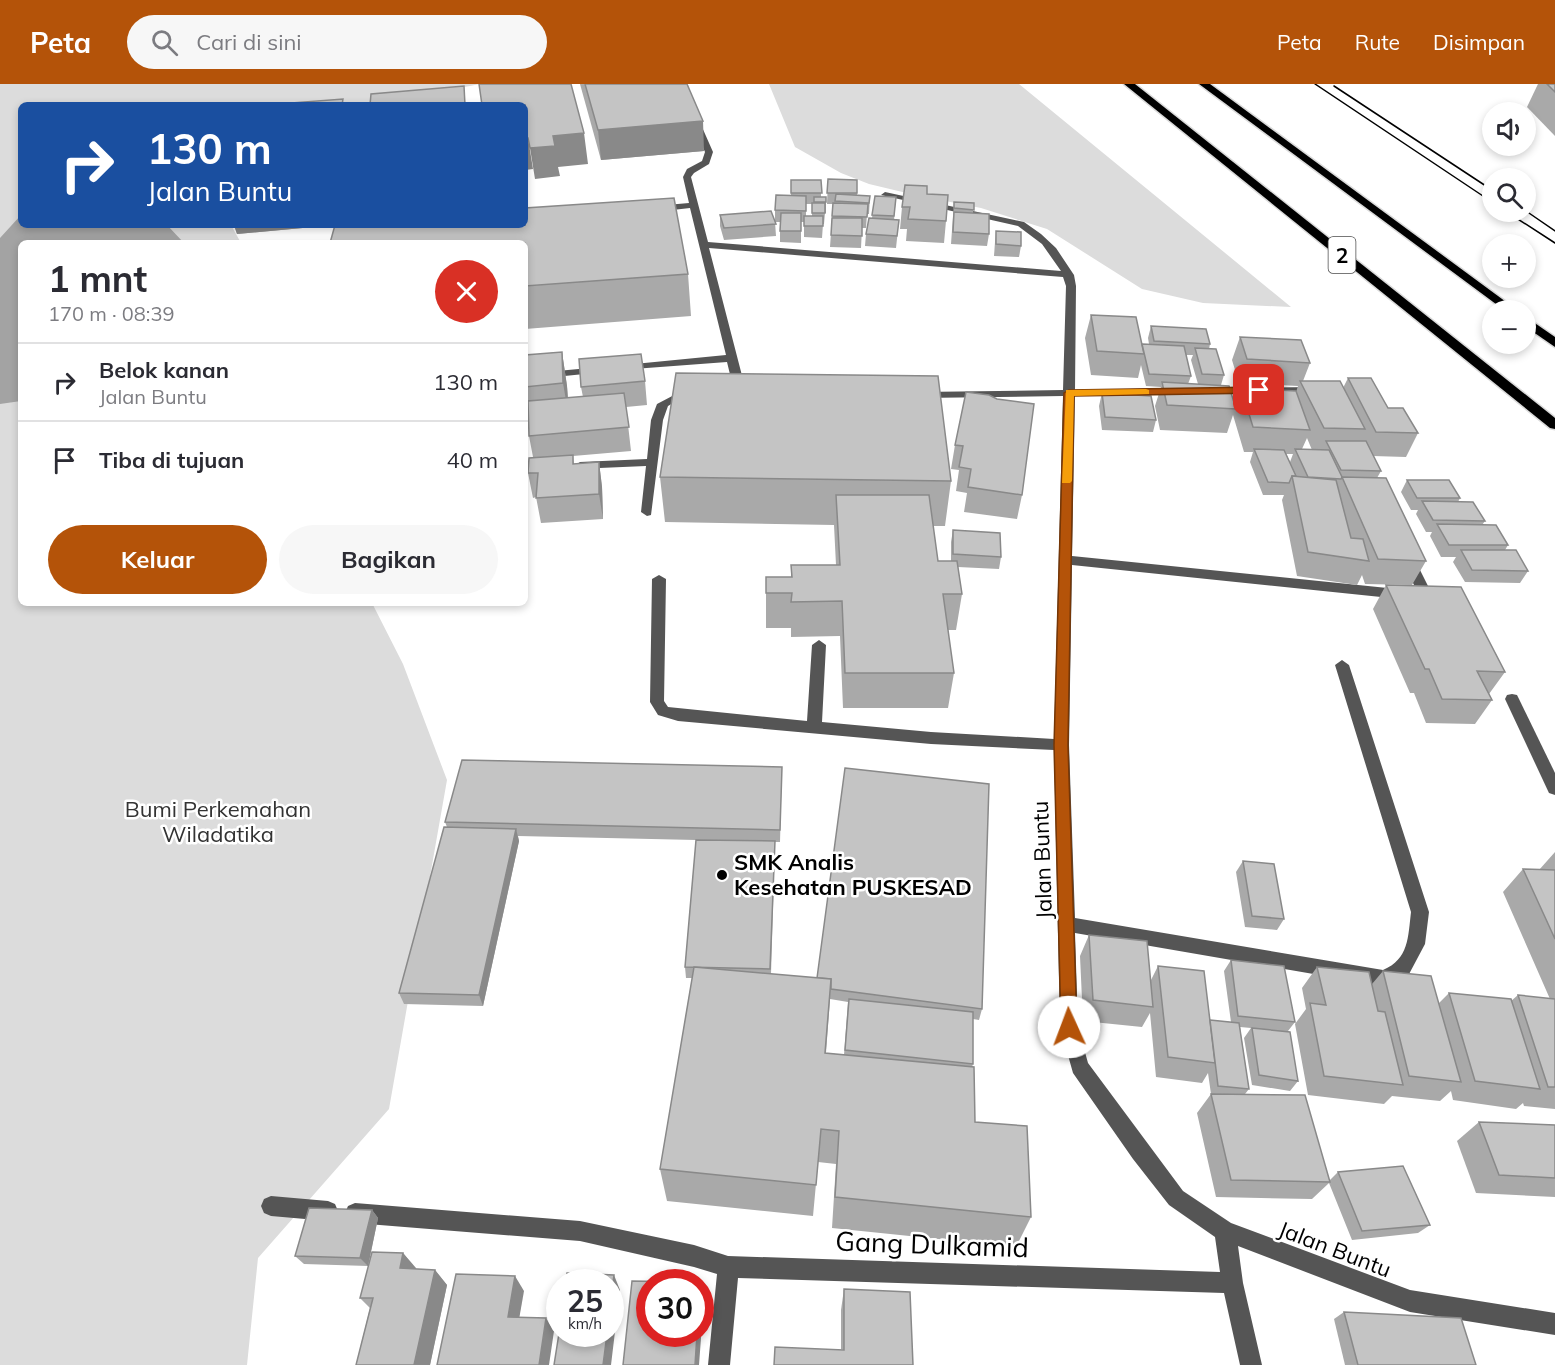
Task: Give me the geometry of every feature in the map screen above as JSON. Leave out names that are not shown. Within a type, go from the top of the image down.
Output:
[{"type":"highway","name":"2","points":[[1128,84],[1555,425]]},
{"type":"highway","name":"2","points":[[1204,84],[1497,300]]},
{"type":"highway","points":[[1536,329],[1555,343]]},
{"type":"street","points":[[679,84],[710,152],[706,162],[690,171],[687,177],[742,397]]},
{"type":"street","points":[[885,195],[1021,224],[1032,230],[1055,253],[1069,275]]},
{"type":"street","points":[[649,209],[694,205]]},
{"type":"street","points":[[705,245],[1069,275]]},
{"type":"street","name":"Jalan Buntu","points":[[1069,275],[1071,286],[1061,745],[1069,1027],[1080,1067],[1176,1198],[1226,1231],[1410,1301],[1555,1324]]},
{"type":"street","points":[[528,377],[731,358]]},
{"type":"street","points":[[905,395],[1330,390]]},
{"type":"street","points":[[647,512],[657,420],[663,404],[678,396],[709,396]]},
{"type":"street","points":[[571,467],[652,462]]},
{"type":"street","points":[[1064,560],[1410,595],[1420,586],[1402,547]]},
{"type":"street","points":[[659,579],[657,702],[663,711],[678,715],[931,738],[1061,745]]},
{"type":"street","points":[[814,726],[819,645]]},
{"type":"street","points":[[1066,924],[1383,978],[1402,970],[1416,944],[1420,912],[1342,665]]},
{"type":"street","points":[[1512,699],[1555,789]]},
{"type":"street","name":"Gang Dulkamid","points":[[271,1206],[580,1231],[694,1256],[728,1267],[1232,1283]]},
{"type":"street","points":[[1226,1231],[1232,1283],[1251,1365]]},
{"type":"street","points":[[719,1365],[728,1267]]},
{"type":"green space","name":"Bumi Perkemahan Wiladatika","points":[[0,84],[480,84],[388,102],[18,102],[18,228],[233,228],[239,240],[18,240],[18,606],[374,606],[403,664],[447,780],[389,1109],[258,1258],[247,1365],[0,1365]]},
{"type":"green space","points":[[769,84],[1019,84],[1291,307],[1203,303],[1142,289],[1047,229],[981,208],[869,184],[841,173],[795,147]]},
{"type":"shaded area","points":[[18,218],[18,228],[170,228],[181,240],[18,240],[18,401],[0,404],[0,238]]},
{"type":"building","points":[[479,84],[571,84],[584,133],[553,136],[555,146],[530,148],[528,102],[482,102]]},
{"type":"building","points":[[585,84],[687,84],[703,121],[598,130]]},
{"type":"building","points":[[1547,84],[1555,84],[1555,92]]},
{"type":"building","points":[[464,86],[465,102],[370,102],[371,94]]},
{"type":"building","points":[[343,99],[342,102],[304,102]]},
{"type":"building","points":[[828,179],[857,180],[857,193],[827,193]]},
{"type":"building","points":[[791,180],[821,180],[822,193],[791,193]]},
{"type":"building","points":[[905,185],[927,186],[927,194],[948,195],[946,221],[908,219],[910,207],[902,207]]},
{"type":"building","points":[[836,194],[870,196],[869,203],[835,201]]},
{"type":"building","points":[[776,195],[806,196],[806,211],[775,210]]},
{"type":"building","points":[[875,196],[896,197],[894,216],[872,215]]},
{"type":"building","points":[[814,197],[826,197],[826,202],[814,202]]},
{"type":"building","points":[[674,198],[688,274],[528,286],[528,240],[331,240],[334,228],[528,228],[528,208]]},
{"type":"building","points":[[954,202],[974,203],[974,210],[954,208]]},
{"type":"building","points":[[812,203],[825,203],[825,213],[812,213]]},
{"type":"building","points":[[833,203],[868,204],[867,217],[832,216]]},
{"type":"building","points":[[771,211],[776,224],[724,228],[720,215]]},
{"type":"building","points":[[954,212],[989,214],[989,234],[953,232]]},
{"type":"building","points":[[781,213],[801,213],[801,231],[780,231]]},
{"type":"building","points":[[804,216],[823,216],[823,226],[804,226]]},
{"type":"building","points":[[832,218],[862,218],[862,236],[831,235]]},
{"type":"building","points":[[869,218],[899,220],[897,236],[866,234]]},
{"type":"building","points":[[996,231],[1021,232],[1021,246],[996,244]]},
{"type":"building","points":[[1091,315],[1136,317],[1144,354],[1097,351]]},
{"type":"building","points":[[1151,326],[1206,329],[1210,344],[1154,341]]},
{"type":"building","points":[[1240,337],[1301,340],[1310,363],[1247,359]]},
{"type":"building","points":[[1142,344],[1184,346],[1191,376],[1149,374]]},
{"type":"building","points":[[1195,348],[1216,349],[1224,375],[1202,374]]},
{"type":"building","points":[[562,352],[563,383],[528,387],[528,355]]},
{"type":"building","points":[[641,354],[645,381],[581,387],[579,359]]},
{"type":"building","points":[[676,373],[938,376],[951,481],[660,477]]},
{"type":"building","points":[[1348,378],[1371,378],[1388,408],[1403,408],[1418,433],[1376,432]]},
{"type":"building","points":[[1300,381],[1340,381],[1365,429],[1324,428]]},
{"type":"building","points":[[1162,382],[1229,386],[1236,409],[1167,405]]},
{"type":"building","points":[[1241,388],[1296,391],[1310,430],[1253,427]]},
{"type":"building","points":[[966,392],[1034,404],[1022,495],[968,487],[971,469],[959,467],[963,446],[955,445]]},
{"type":"building","points":[[624,393],[629,427],[529,436],[528,401]]},
{"type":"building","points":[[1102,393],[1151,396],[1156,420],[1105,417]]},
{"type":"building","points":[[1326,441],[1366,441],[1381,471],[1341,470]]},
{"type":"building","points":[[1254,449],[1284,450],[1296,476],[1292,476],[1289,483],[1268,482]]},
{"type":"building","points":[[1295,449],[1329,450],[1341,479],[1308,477]]},
{"type":"building","points":[[573,455],[573,464],[599,462],[599,494],[536,498],[538,473],[528,473],[529,458]]},
{"type":"building","points":[[1292,476],[1336,480],[1351,538],[1363,539],[1369,561],[1308,552]]},
{"type":"building","points":[[1342,477],[1386,478],[1426,561],[1378,559]]},
{"type":"building","points":[[1407,480],[1449,480],[1460,498],[1417,498]]},
{"type":"building","points":[[836,495],[929,495],[938,561],[957,561],[962,594],[943,594],[954,673],[845,673],[842,601],[791,602],[792,593],[766,593],[766,577],[792,577],[791,565],[840,565]]},
{"type":"building","points":[[1422,501],[1473,502],[1485,521],[1433,520]]},
{"type":"building","points":[[1437,524],[1496,525],[1508,545],[1449,545]]},
{"type":"building","points":[[953,530],[1000,533],[1001,557],[953,554]]},
{"type":"building","points":[[1461,550],[1516,550],[1528,571],[1472,570]]},
{"type":"building","points":[[1386,585],[1461,587],[1505,672],[1477,671],[1492,700],[1442,699],[1429,669],[1425,669]]},
{"type":"building","points":[[462,760],[782,767],[780,830],[445,822]]},
{"type":"building","points":[[845,768],[989,784],[982,1009],[831,989],[831,979],[817,978]]},
{"type":"building","points":[[444,827],[516,829],[479,995],[399,993]]},
{"type":"building","points":[[696,840],[775,841],[770,969],[685,967]]},
{"type":"building","points":[[1243,861],[1274,864],[1284,919],[1252,916]]},
{"type":"building","points":[[1523,869],[1555,870],[1555,939]]},
{"type":"building","points":[[1089,935],[1147,941],[1153,1007],[1093,1000]]},
{"type":"building","points":[[1231,960],[1284,966],[1295,1022],[1238,1016]]},
{"type":"building","points":[[1158,966],[1204,971],[1215,1063],[1168,1057]]},
{"type":"building","points":[[694,967],[831,979],[825,1053],[974,1067],[975,1122],[1027,1126],[1031,1217],[835,1197],[839,1131],[821,1129],[816,1185],[660,1169]]},
{"type":"building","points":[[1317,967],[1369,972],[1378,1011],[1385,1012],[1403,1085],[1324,1076],[1310,1003],[1326,1005]]},
{"type":"building","points":[[1383,971],[1431,976],[1461,1082],[1409,1076]]},
{"type":"building","points":[[1449,993],[1511,999],[1540,1089],[1475,1081]]},
{"type":"building","points":[[1518,995],[1555,999],[1555,1087],[1548,1087]]},
{"type":"building","points":[[849,999],[973,1012],[973,1064],[845,1050]]},
{"type":"building","points":[[1210,1020],[1239,1023],[1249,1089],[1218,1086]]},
{"type":"building","points":[[1252,1028],[1290,1032],[1298,1081],[1259,1075]]},
{"type":"building","points":[[1211,1094],[1305,1095],[1330,1182],[1231,1180]]},
{"type":"building","points":[[1479,1122],[1555,1125],[1555,1178],[1499,1175]]},
{"type":"building","points":[[1403,1166],[1430,1225],[1362,1231],[1338,1172]]},
{"type":"building","points":[[309,1208],[372,1210],[360,1258],[295,1256]]},
{"type":"building","points":[[372,1252],[403,1253],[400,1268],[435,1270],[414,1365],[356,1365],[373,1298],[360,1298]]},
{"type":"building","points":[[456,1274],[515,1276],[508,1317],[546,1318],[539,1365],[437,1365]]},
{"type":"building","points":[[632,1281],[636,1281],[636,1347],[696,1347],[695,1365],[623,1365]]},
{"type":"building","points":[[844,1289],[910,1292],[913,1365],[774,1365],[775,1347],[844,1350]]},
{"type":"building","points":[[1344,1312],[1461,1318],[1476,1365],[1358,1365]]},
{"type":"building","points":[[557,1347],[605,1347],[603,1365],[554,1365]]},
{"type":"tram line","points":[[1315,84],[1482,195]]},
{"type":"tram line","points":[[1334,86],[1482,183]]},
{"type":"tram line","points":[[1536,218],[1555,231]]},
{"type":"tram line","points":[[1522,222],[1555,243]]},
{"type":"slow traffic","points":[[1066,481],[1069,393],[1146,392]]},
{"type":"place","name":"SMK Analis Kesehatan PUSKESAD","points":[[722,875]]},
{"type":"route","points":[[1069,1027],[1061,745],[1069,393],[1259,390]]}]
